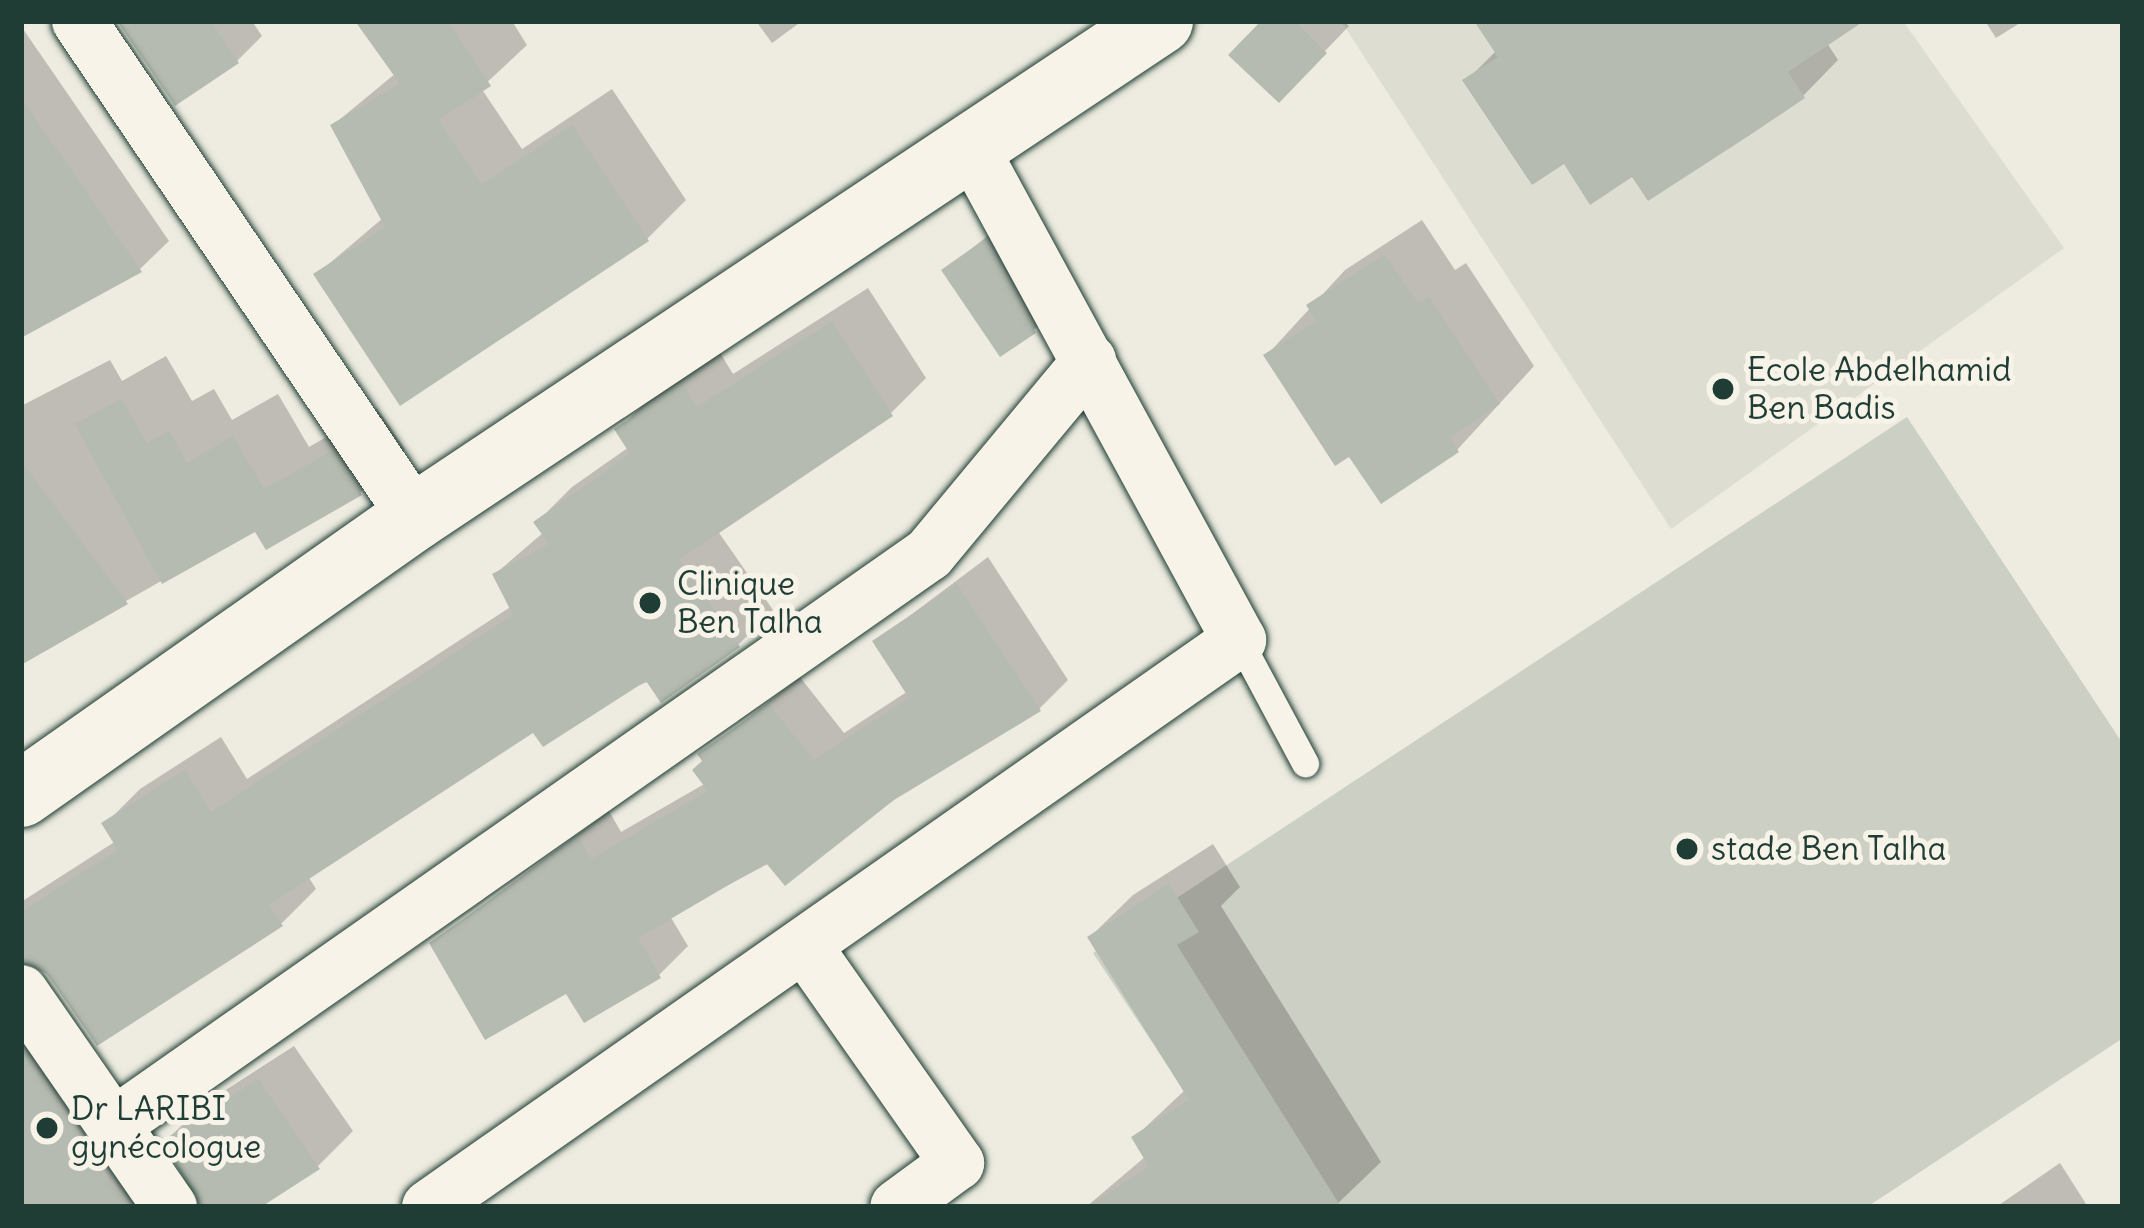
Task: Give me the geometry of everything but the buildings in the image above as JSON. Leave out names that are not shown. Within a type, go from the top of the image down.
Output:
[{"type":"street","points":[[79,21],[415,517]]},
{"type":"street","points":[[21,794],[415,517],[1160,21]]},
{"type":"street","points":[[429,1207],[806,948],[1239,640],[971,147]]},
{"type":"street","points":[[116,1123],[929,554],[1089,361]]},
{"type":"street","points":[[806,948],[957,1163],[897,1207]]},
{"type":"street","points":[[21,992],[170,1207]]},
{"type":"lane","points":[[1239,640],[1305,763]]},
{"type":"shaded area","name":"Ecole Abdelhamid Ben Badis","points":[[1341,21],[1903,21],[2064,248],[1671,529]]},
{"type":"shaded area","name":"stade Ben Talha","points":[[1907,417],[2123,744],[2123,1038],[1867,1207],[1261,1207],[1093,953]]},
{"type":"place","name":"Ecole Abdelhamid Ben Badis","points":[[1723,389]]},
{"type":"place","name":"Clinique Ben Talha","points":[[650,603]]},
{"type":"place","name":"stade Ben Talha","points":[[1687,849]]},
{"type":"place","name":"Dr LARIBI gynécologue","points":[[47,1128]]}]
